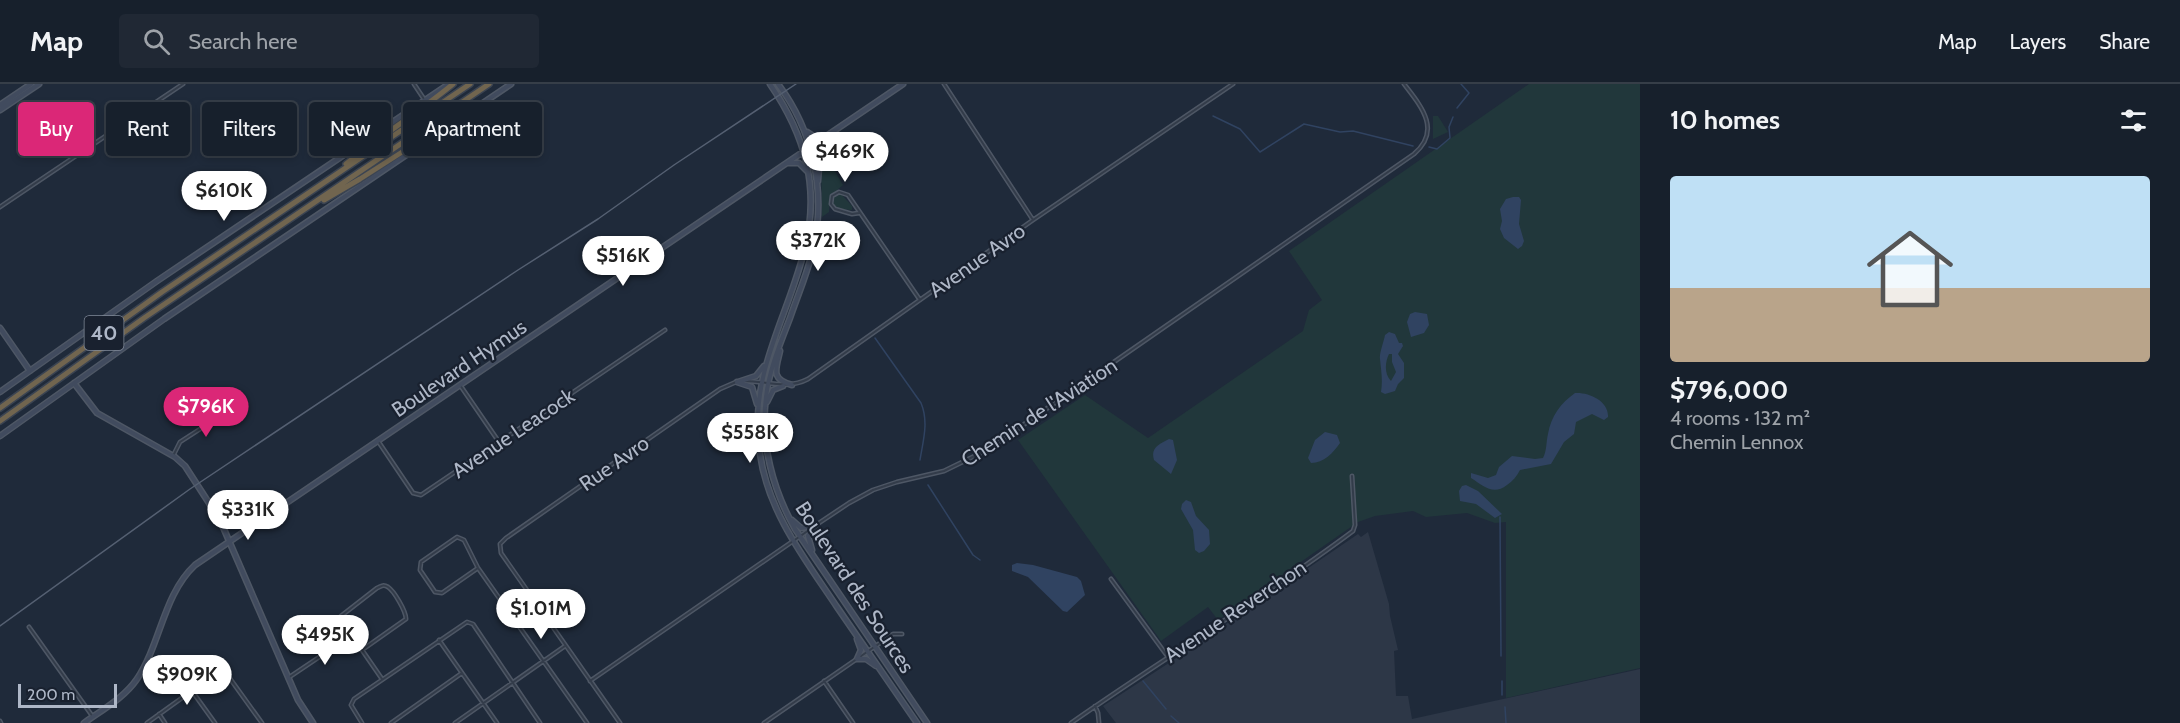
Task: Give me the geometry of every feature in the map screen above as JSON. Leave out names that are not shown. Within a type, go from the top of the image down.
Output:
[{"type":"highway","points":[[322,184],[374,141],[434,100],[451,84]]},
{"type":"highway","name":"40","points":[[0,408],[143,306],[470,84]]},
{"type":"highway","name":"40","points":[[0,421],[144,318],[489,84]]},
{"type":"highway","points":[[293,216],[360,179],[403,151]]},
{"type":"main road","points":[[0,105],[32,84]]},
{"type":"main road","points":[[0,110],[39,84]]},
{"type":"main road","points":[[0,392],[157,280],[451,84]]},
{"type":"main road","points":[[484,102],[511,84]]},
{"type":"main road","name":"Boulevard des Sources","points":[[770,84],[792,121],[804,151],[810,207],[805,246],[761,382],[758,444],[764,476],[774,505],[793,541],[917,723]]},
{"type":"main road","name":"Boulevard des Sources","points":[[778,84],[792,105],[810,147],[818,191],[818,220],[814,247],[769,384],[765,405],[765,430],[770,466],[789,518],[927,723]]},
{"type":"main road","name":"Boulevard Hymus","points":[[84,723],[124,694],[137,679],[175,592],[197,563],[903,84]]},
{"type":"main road","points":[[804,129],[811,135],[826,137]]},
{"type":"main road","points":[[818,191],[821,140]]},
{"type":"main road","points":[[0,436],[164,319],[403,156]]},
{"type":"main road","points":[[787,163],[801,164],[808,174]]},
{"type":"main road","points":[[0,328],[30,370]]},
{"type":"main road","points":[[783,338],[776,374],[780,381],[792,385]]},
{"type":"main road","points":[[737,382],[756,376],[766,364]]},
{"type":"main road","points":[[737,382],[752,387],[758,411]]},
{"type":"main road","points":[[74,383],[97,412],[183,464],[217,515],[288,678],[302,708],[313,723]]},
{"type":"main road","points":[[765,405],[773,390],[783,386]]},
{"type":"main road","points":[[789,518],[801,528],[816,525]]},
{"type":"main road","points":[[814,557],[807,537],[816,525]]},
{"type":"main road","points":[[853,630],[861,650],[857,659],[867,659],[881,670]]},
{"type":"street","points":[[0,207],[183,84]]},
{"type":"street","points":[[414,84],[424,100]]},
{"type":"street","points":[[945,84],[1034,220]]},
{"type":"street","name":"Avenue Avro","points":[[920,300],[1233,84]]},
{"type":"street","name":"Chemin de l'Aviation","points":[[590,681],[849,503],[893,483],[944,471],[987,450],[1414,154],[1425,140],[1428,123],[1424,112],[1404,84]]},
{"type":"street","points":[[859,213],[835,210],[831,204],[832,196],[839,192],[846,194],[920,300]]},
{"type":"street","name":"Rue Avro","points":[[620,723],[501,553],[499,547],[501,542],[720,389],[737,382],[761,382],[783,386],[808,379],[920,300]]},
{"type":"street","name":"Avenue Leacock","points":[[378,441],[412,493],[417,496],[428,491],[665,330]]},
{"type":"street","points":[[460,385],[499,442]]},
{"type":"street","points":[[173,456],[180,442],[214,420],[224,410]]},
{"type":"street","name":"Avenue Reverchon","points":[[1071,723],[1353,531],[1355,525],[1353,476]]},
{"type":"street","points":[[478,568],[439,593],[419,566],[421,562],[457,537],[464,540],[478,568],[587,723]]},
{"type":"street","points":[[1111,579],[1168,657]]},
{"type":"street","points":[[362,650],[406,619],[406,612],[388,587],[378,588],[343,612],[342,621],[352,635],[362,650],[382,679]]},
{"type":"street","points":[[362,723],[351,705],[354,699],[466,622],[473,624],[540,723]]},
{"type":"street","points":[[29,627],[93,717]]},
{"type":"street","points":[[764,723],[893,634],[902,634]]},
{"type":"street","points":[[288,678],[352,635]]},
{"type":"street","points":[[439,640],[497,723]]},
{"type":"street","points":[[455,723],[565,646]]},
{"type":"street","points":[[147,723],[218,672],[226,673],[262,723]]},
{"type":"street","points":[[391,723],[462,673]]},
{"type":"street","points":[[824,681],[853,723]]},
{"type":"street","points":[[192,691],[215,723]]},
{"type":"street","points":[[1095,706],[1099,723]]},
{"type":"street","points":[[159,714],[165,723]]},
{"type":"shaded area","points":[[1368,532],[1389,604],[1398,650],[1394,651],[1396,696],[1408,696],[1412,719],[1640,669],[1640,723],[1116,723],[1103,706],[1358,534],[1361,537]]},
{"type":"green space","points":[[1529,84],[1640,84],[1640,668],[1506,698],[1506,522],[1495,523],[1467,513],[1426,517],[1413,511],[1375,516],[1358,522],[1218,620],[1208,607],[1161,641],[1018,440],[1085,395],[1148,438],[1303,331],[1309,310],[1322,300],[1289,251]]},
{"type":"green space","points":[[1433,116],[1438,116],[1448,132],[1433,139]]},
{"type":"green space","points":[[827,141],[825,154],[843,185],[830,196],[829,212],[822,217],[821,154],[822,146]]},
{"type":"green space","points":[[841,194],[852,206],[852,210],[837,209],[833,205],[834,196]]},
{"type":"water","points":[[1519,197],[1521,200],[1519,224],[1524,241],[1518,249],[1504,238],[1500,229],[1502,221],[1500,209],[1506,199]]},
{"type":"water","points":[[1415,312],[1427,314],[1429,325],[1424,333],[1411,337],[1407,322],[1410,314]]},
{"type":"water","points":[[1389,332],[1395,334],[1399,343],[1402,343],[1403,346],[1398,354],[1404,363],[1404,378],[1395,391],[1385,394],[1381,392],[1380,357],[1385,335]],"holes":[[[1389,354],[1392,354],[1396,372],[1391,381],[1386,368]]]},
{"type":"water","points":[[1575,393],[1592,396],[1602,402],[1608,417],[1604,420],[1592,414],[1576,422],[1574,434],[1564,442],[1551,464],[1520,470],[1513,480],[1502,488],[1489,489],[1471,478],[1471,473],[1488,478],[1496,475],[1499,467],[1512,456],[1543,458],[1549,427],[1554,416],[1565,401]]},
{"type":"water","points":[[1325,432],[1337,435],[1340,443],[1324,459],[1311,463],[1308,458],[1315,440]]},
{"type":"water","points":[[1169,439],[1173,440],[1177,460],[1171,474],[1154,460],[1153,456],[1157,446]]},
{"type":"water","points":[[1466,485],[1478,491],[1502,514],[1495,518],[1476,504],[1460,501],[1459,491],[1462,486]]},
{"type":"water","points":[[1186,500],[1191,502],[1196,516],[1209,530],[1210,544],[1199,553],[1195,550],[1193,530],[1181,509]]},
{"type":"water","points":[[1017,563],[1077,577],[1081,581],[1085,595],[1067,612],[1063,611],[1028,577],[1012,571],[1012,565]]},
{"type":"waterway","points":[[1457,108],[1469,93],[1461,84]]},
{"type":"waterway","points":[[1213,116],[1240,129],[1260,152],[1304,124],[1340,132],[1353,131],[1413,146]]},
{"type":"waterway","points":[[1429,147],[1437,149],[1450,138],[1449,127],[1453,117]]},
{"type":"waterway","points":[[875,338],[921,403],[925,424],[920,460]]},
{"type":"waterway","points":[[928,485],[973,555],[980,560]]},
{"type":"waterway","points":[[1500,517],[1501,656]]},
{"type":"waterway","points":[[1143,681],[1166,709]]},
{"type":"waterway","points":[[1502,681],[1502,695]]},
{"type":"waterway","points":[[1505,707],[1506,723]]},
{"type":"waterway","points":[[1171,716],[1179,723]]},
{"type":"tram line","points":[[0,626],[190,489],[598,219],[674,165],[796,84]]}]
